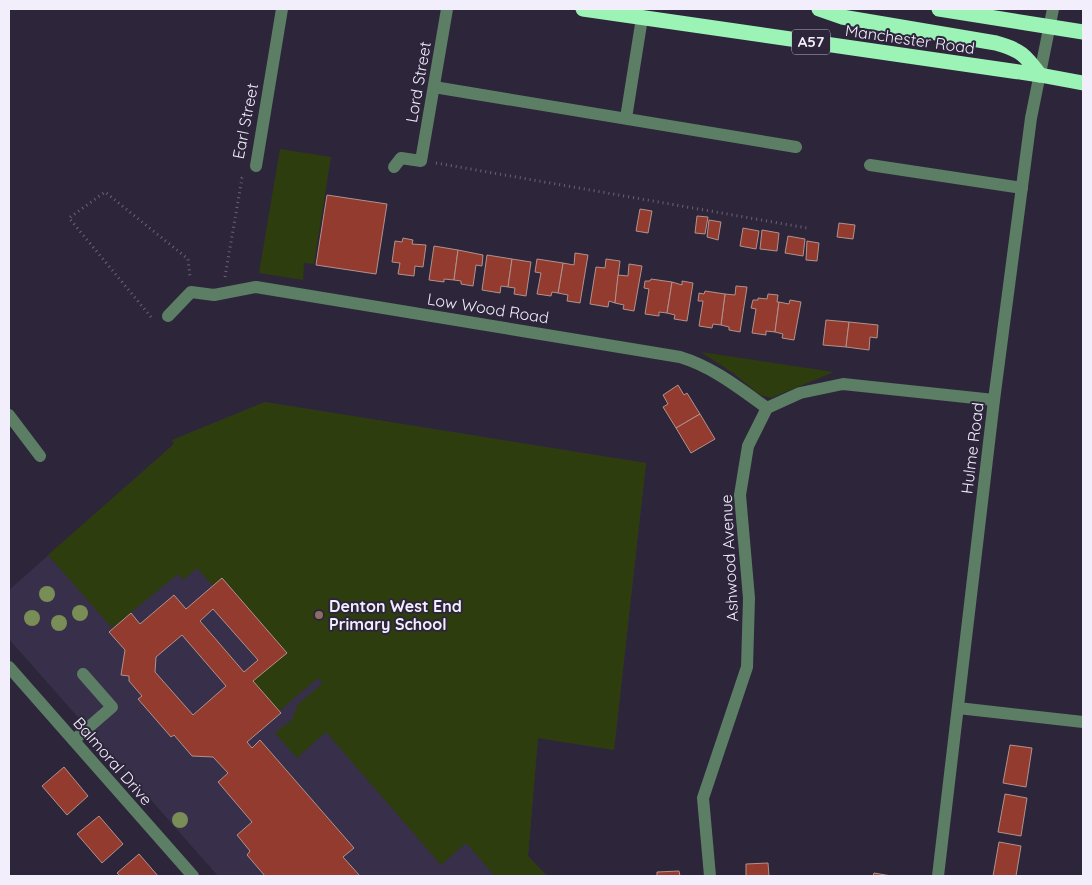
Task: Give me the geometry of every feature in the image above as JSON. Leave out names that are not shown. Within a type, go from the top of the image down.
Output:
[{"type":"highway","name":"Manchester Road","points":[[583,9],[1040,75],[1083,83]]},
{"type":"highway","name":"A57","points":[[819,9],[842,17],[1005,45],[1024,55],[1040,75]]},
{"type":"highway","name":"Manchester Road","points":[[939,9],[1083,32]]},
{"type":"street","name":"Earl Street","points":[[256,166],[282,9]]},
{"type":"street","name":"Lord Street","points":[[421,161],[447,9]]},
{"type":"street","name":"Hulme Road","points":[[938,876],[994,400],[1031,118],[1053,9]]},
{"type":"street","points":[[626,118],[642,18]]},
{"type":"street","points":[[434,86],[796,147]]},
{"type":"street","points":[[394,167],[401,158],[421,161]]},
{"type":"street","points":[[870,165],[1022,188]]},
{"type":"street","name":"Low Wood Road","points":[[191,292],[214,295],[256,287],[680,356],[698,362],[715,372],[767,408]]},
{"type":"street","points":[[168,316],[191,292]]},
{"type":"street","points":[[767,408],[800,393],[843,384],[994,400]]},
{"type":"street","name":"Ashwood Avenue","points":[[710,876],[703,798],[747,667],[749,598],[740,495],[748,446],[767,408]]},
{"type":"street","points":[[9,415],[40,456]]},
{"type":"street","name":"Balmoral Drive","points":[[9,667],[193,876]]},
{"type":"street","points":[[74,740],[112,707],[83,674]]},
{"type":"street","points":[[958,708],[1083,722]]},
{"type":"path","points":[[421,161],[807,228]]},
{"type":"path","name":"Earl Street","points":[[223,294],[242,178],[256,166]]},
{"type":"path","points":[[168,316],[151,318],[68,218],[105,192],[188,259],[191,292]]},
{"type":"shaded area","name":"Denton West End Primary School","points":[[265,402],[646,463],[614,750],[538,738],[528,856],[547,876],[218,876],[9,639],[9,590],[174,444],[172,440]]},
{"type":"green space","points":[[280,149],[331,157],[314,264],[304,263],[303,280],[259,273]]},
{"type":"green space","points":[[701,352],[834,372],[771,398],[760,395],[733,373]]},
{"type":"green space","name":"Denton West End Primary School","points":[[265,402],[646,463],[614,750],[538,738],[528,856],[547,876],[495,876],[466,843],[441,865],[326,732],[297,758],[275,733],[292,720],[298,704],[323,683],[318,678],[279,711],[253,681],[286,653],[223,578],[213,586],[197,568],[183,580],[178,574],[112,628],[48,555],[174,444],[172,440]]},
{"type":"building","points":[[327,195],[387,204],[376,274],[316,265]]},
{"type":"building","points":[[640,209],[652,211],[648,233],[636,231]]},
{"type":"building","points":[[697,216],[708,217],[705,234],[695,233]]},
{"type":"building","points":[[709,220],[721,222],[718,240],[707,237]]},
{"type":"building","points":[[839,223],[855,225],[853,239],[837,237]]},
{"type":"building","points":[[743,228],[759,231],[756,249],[740,246]]},
{"type":"building","points":[[762,230],[779,233],[777,251],[760,249]]},
{"type":"building","points":[[788,236],[805,239],[803,256],[785,253]]},
{"type":"building","points":[[403,238],[413,240],[412,244],[426,245],[423,267],[415,266],[414,276],[398,274],[400,263],[392,262],[395,241],[402,242]]},
{"type":"building","points":[[807,241],[819,243],[817,261],[806,260]]},
{"type":"building","points":[[434,246],[458,250],[454,280],[444,279],[444,282],[429,280]]},
{"type":"building","points":[[458,250],[483,255],[482,266],[476,265],[473,286],[461,284],[461,281],[454,280]]},
{"type":"building","points":[[575,253],[588,255],[580,303],[567,301],[568,295],[558,293],[563,263],[574,265]]},
{"type":"building","points":[[487,255],[512,259],[508,287],[501,286],[500,293],[482,290]]},
{"type":"building","points":[[512,259],[531,262],[526,296],[514,294],[515,288],[508,287]]},
{"type":"building","points":[[537,259],[563,263],[558,293],[552,292],[551,296],[537,294],[541,273],[535,272]]},
{"type":"building","points":[[606,259],[620,261],[615,303],[609,301],[608,307],[590,304],[596,267],[605,268]]},
{"type":"building","points":[[629,264],[642,266],[634,311],[623,309],[624,305],[615,303],[618,275],[628,276]]},
{"type":"building","points":[[651,279],[672,282],[667,313],[659,312],[659,316],[645,314],[649,289],[644,288],[645,281],[650,281]]},
{"type":"building","points":[[682,281],[693,283],[687,321],[674,319],[675,315],[667,313],[672,282],[682,285]]},
{"type":"building","points":[[736,286],[747,287],[740,332],[729,330],[729,327],[721,325],[725,294],[735,295]]},
{"type":"building","points":[[705,291],[725,294],[721,325],[713,324],[712,328],[699,326],[703,301],[698,301],[699,293],[704,294]]},
{"type":"building","points":[[768,294],[778,295],[777,302],[779,302],[775,332],[766,331],[766,335],[752,333],[756,309],[751,308],[753,300],[758,300],[758,298],[767,299]]},
{"type":"building","points":[[790,300],[801,302],[794,340],[782,338],[783,334],[775,332],[779,302],[789,304]]},
{"type":"building","points":[[826,320],[849,322],[846,347],[823,345]]},
{"type":"building","points":[[849,322],[878,325],[877,338],[870,337],[869,350],[846,347]]},
{"type":"building","points":[[678,385],[684,395],[687,393],[700,414],[676,428],[663,407],[668,404],[663,395]]},
{"type":"building","points":[[700,414],[715,439],[691,453],[676,428]]},
{"type":"building","points":[[222,578],[287,653],[253,681],[281,713],[247,742],[252,748],[260,740],[354,848],[343,857],[360,876],[265,876],[247,855],[250,851],[237,835],[252,822],[218,782],[228,773],[213,757],[192,756],[174,735],[171,737],[138,699],[142,696],[129,681],[129,676],[121,675],[125,650],[109,632],[131,613],[140,624],[174,595],[186,609]],"holes":[[[213,609],[258,660],[244,672],[200,621]],[[182,635],[226,686],[193,715],[155,672],[156,657]]]},
{"type":"building","points":[[1010,745],[1032,748],[1026,787],[1003,783]]},
{"type":"building","points":[[64,767],[88,796],[67,815],[42,786]]},
{"type":"building","points":[[1005,794],[1027,798],[1021,836],[998,832]]},
{"type":"building","points":[[99,816],[123,844],[102,863],[77,834]]},
{"type":"building","points":[[999,842],[1021,846],[1016,876],[993,876]]},
{"type":"building","points":[[139,854],[158,876],[120,876],[117,873]]},
{"type":"building","points":[[768,863],[769,876],[746,876],[746,864]]},
{"type":"building","points":[[679,871],[680,876],[657,876],[657,872]]},
{"type":"building","points":[[874,873],[891,876],[873,876]]},
{"type":"place","name":"Denton West End Primary School","points":[[319,615]]}]
